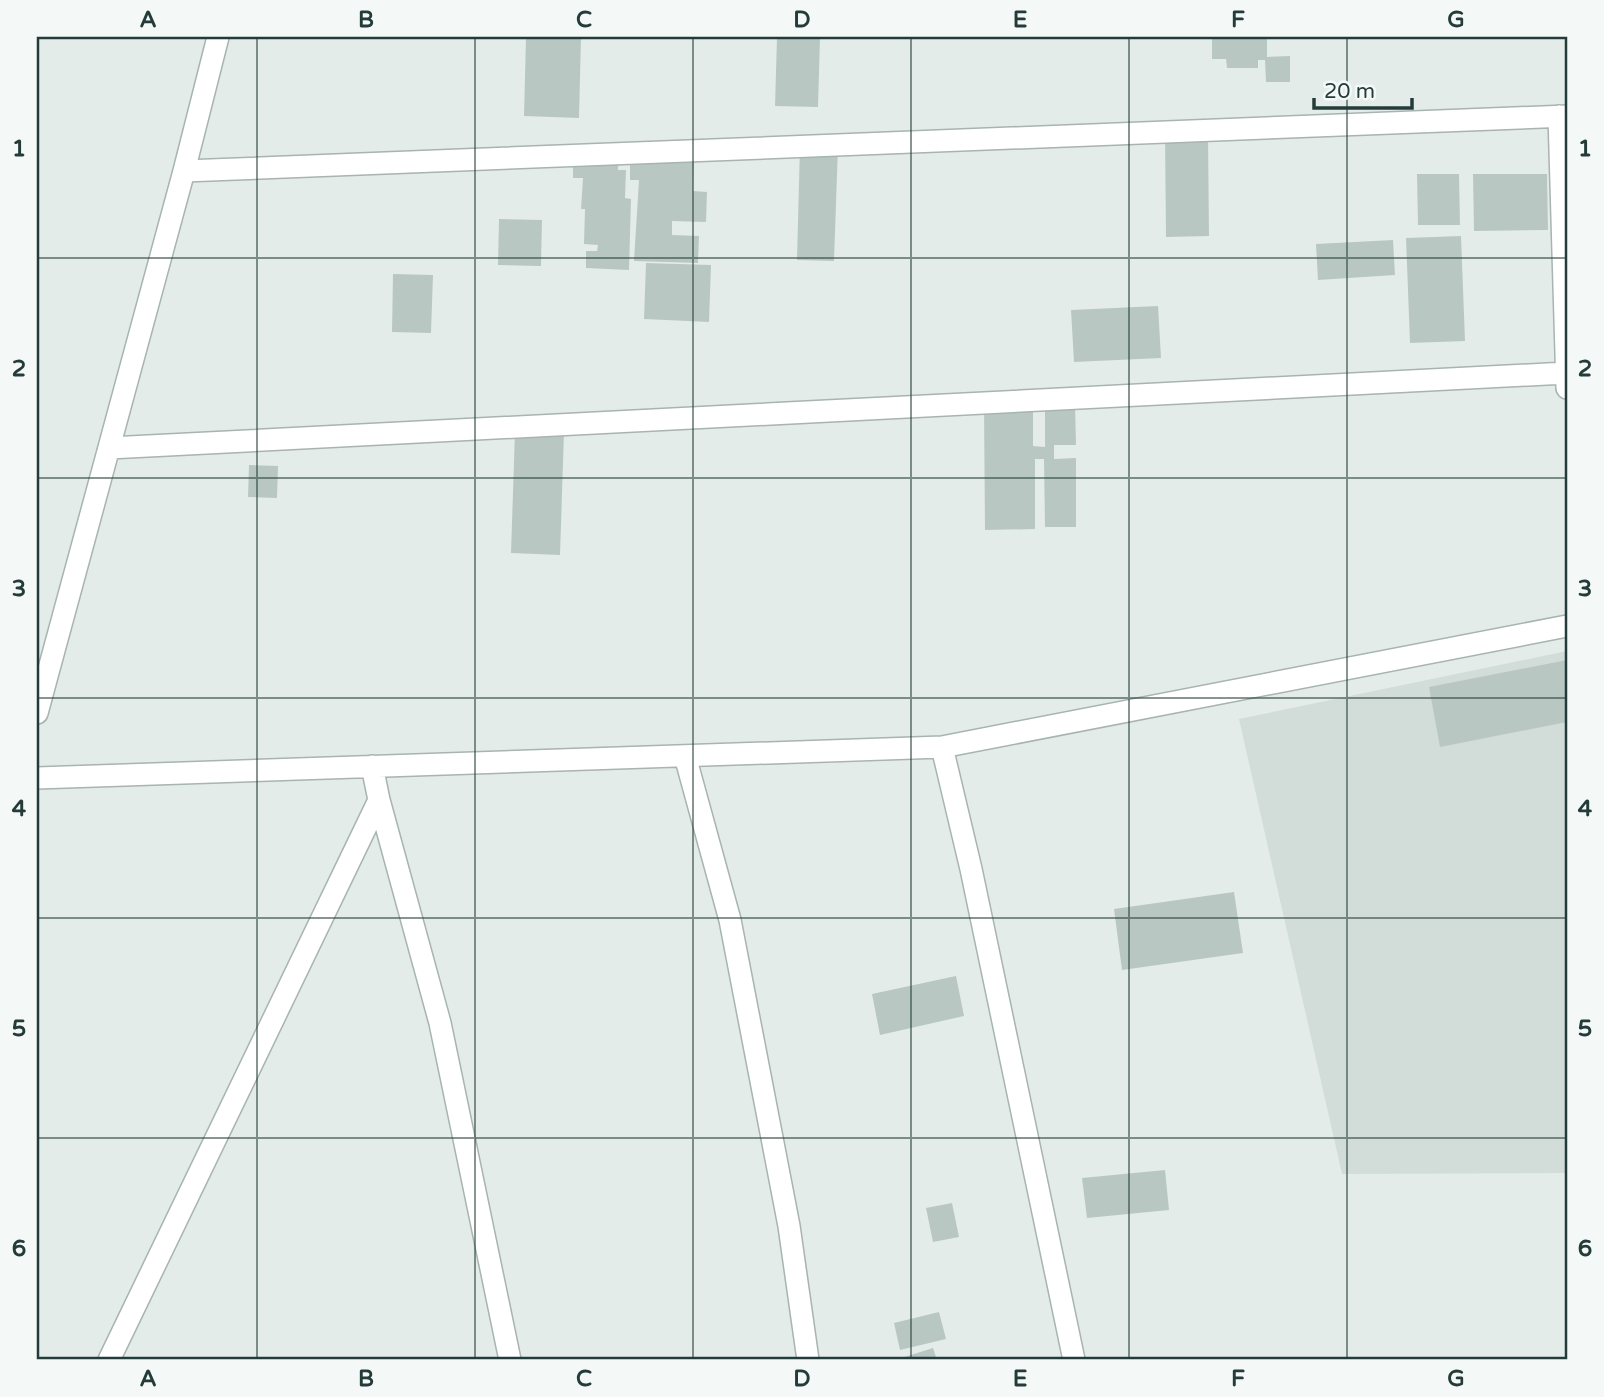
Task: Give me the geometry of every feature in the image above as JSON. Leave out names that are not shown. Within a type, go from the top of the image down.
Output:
[{"type":"street","points":[[37,713],[218,37]]},
{"type":"street","points":[[109,447],[1567,381],[1563,116],[184,171]]},
{"type":"street","points":[[37,778],[942,747],[1567,626]]},
{"type":"street","points":[[942,747],[971,869],[1074,1360]]},
{"type":"street","points":[[684,756],[730,920],[789,1226],[808,1360]]},
{"type":"street","points":[[372,766],[440,1023],[510,1360]]},
{"type":"street","points":[[109,1360],[379,800]]},
{"type":"shaded area","points":[[1567,651],[1567,1173],[1342,1174],[1239,719]]},
{"type":"building","points":[[526,37],[581,37],[579,118],[524,116]]},
{"type":"building","points":[[777,37],[820,37],[818,107],[775,106]]},
{"type":"building","points":[[1212,37],[1267,37],[1267,57],[1290,56],[1290,82],[1266,82],[1265,60],[1258,60],[1258,68],[1227,68],[1226,59],[1212,59]]},
{"type":"building","points":[[1165,133],[1208,133],[1209,236],[1166,237]]},
{"type":"building","points":[[800,145],[838,146],[834,261],[797,260]]},
{"type":"building","points":[[573,150],[619,151],[618,170],[626,170],[625,198],[631,199],[629,270],[586,268],[586,251],[597,251],[598,245],[584,244],[585,209],[581,209],[583,178],[573,178]]},
{"type":"building","points":[[630,153],[694,155],[693,191],[707,192],[706,222],[672,221],[672,235],[699,236],[698,263],[634,261],[639,180],[630,180]]},
{"type":"building","points":[[1417,174],[1459,174],[1460,225],[1418,225]]},
{"type":"building","points":[[1473,174],[1547,174],[1548,230],[1474,231]]},
{"type":"building","points":[[499,219],[542,220],[541,266],[498,265]]},
{"type":"building","points":[[1461,236],[1465,341],[1410,343],[1406,238]]},
{"type":"building","points":[[1393,240],[1395,275],[1318,280],[1316,244]]},
{"type":"building","points":[[646,263],[711,265],[709,322],[644,319]]},
{"type":"building","points":[[393,274],[433,275],[431,333],[392,332]]},
{"type":"building","points":[[1158,306],[1161,358],[1074,362],[1071,310]]},
{"type":"building","points":[[1075,402],[1076,445],[1054,445],[1054,459],[1076,458],[1076,527],[1045,527],[1044,459],[1035,459],[1035,529],[985,530],[984,404],[1033,403],[1033,446],[1045,447],[1045,403]]},
{"type":"building","points":[[515,431],[564,432],[560,555],[511,553]]},
{"type":"building","points":[[249,465],[278,466],[277,498],[248,497]]},
{"type":"building","points":[[1567,660],[1567,722],[1440,747],[1429,687]]},
{"type":"building","points":[[1234,892],[1243,953],[1122,970],[1114,909]]},
{"type":"building","points":[[956,976],[964,1016],[880,1035],[872,994]]},
{"type":"building","points":[[1165,1170],[1169,1210],[1087,1218],[1082,1178]]},
{"type":"building","points":[[952,1203],[959,1237],[933,1242],[926,1208]]},
{"type":"building","points":[[939,1312],[946,1339],[900,1350],[894,1323]]},
{"type":"building","points":[[933,1348],[937,1360],[895,1360]]}]
